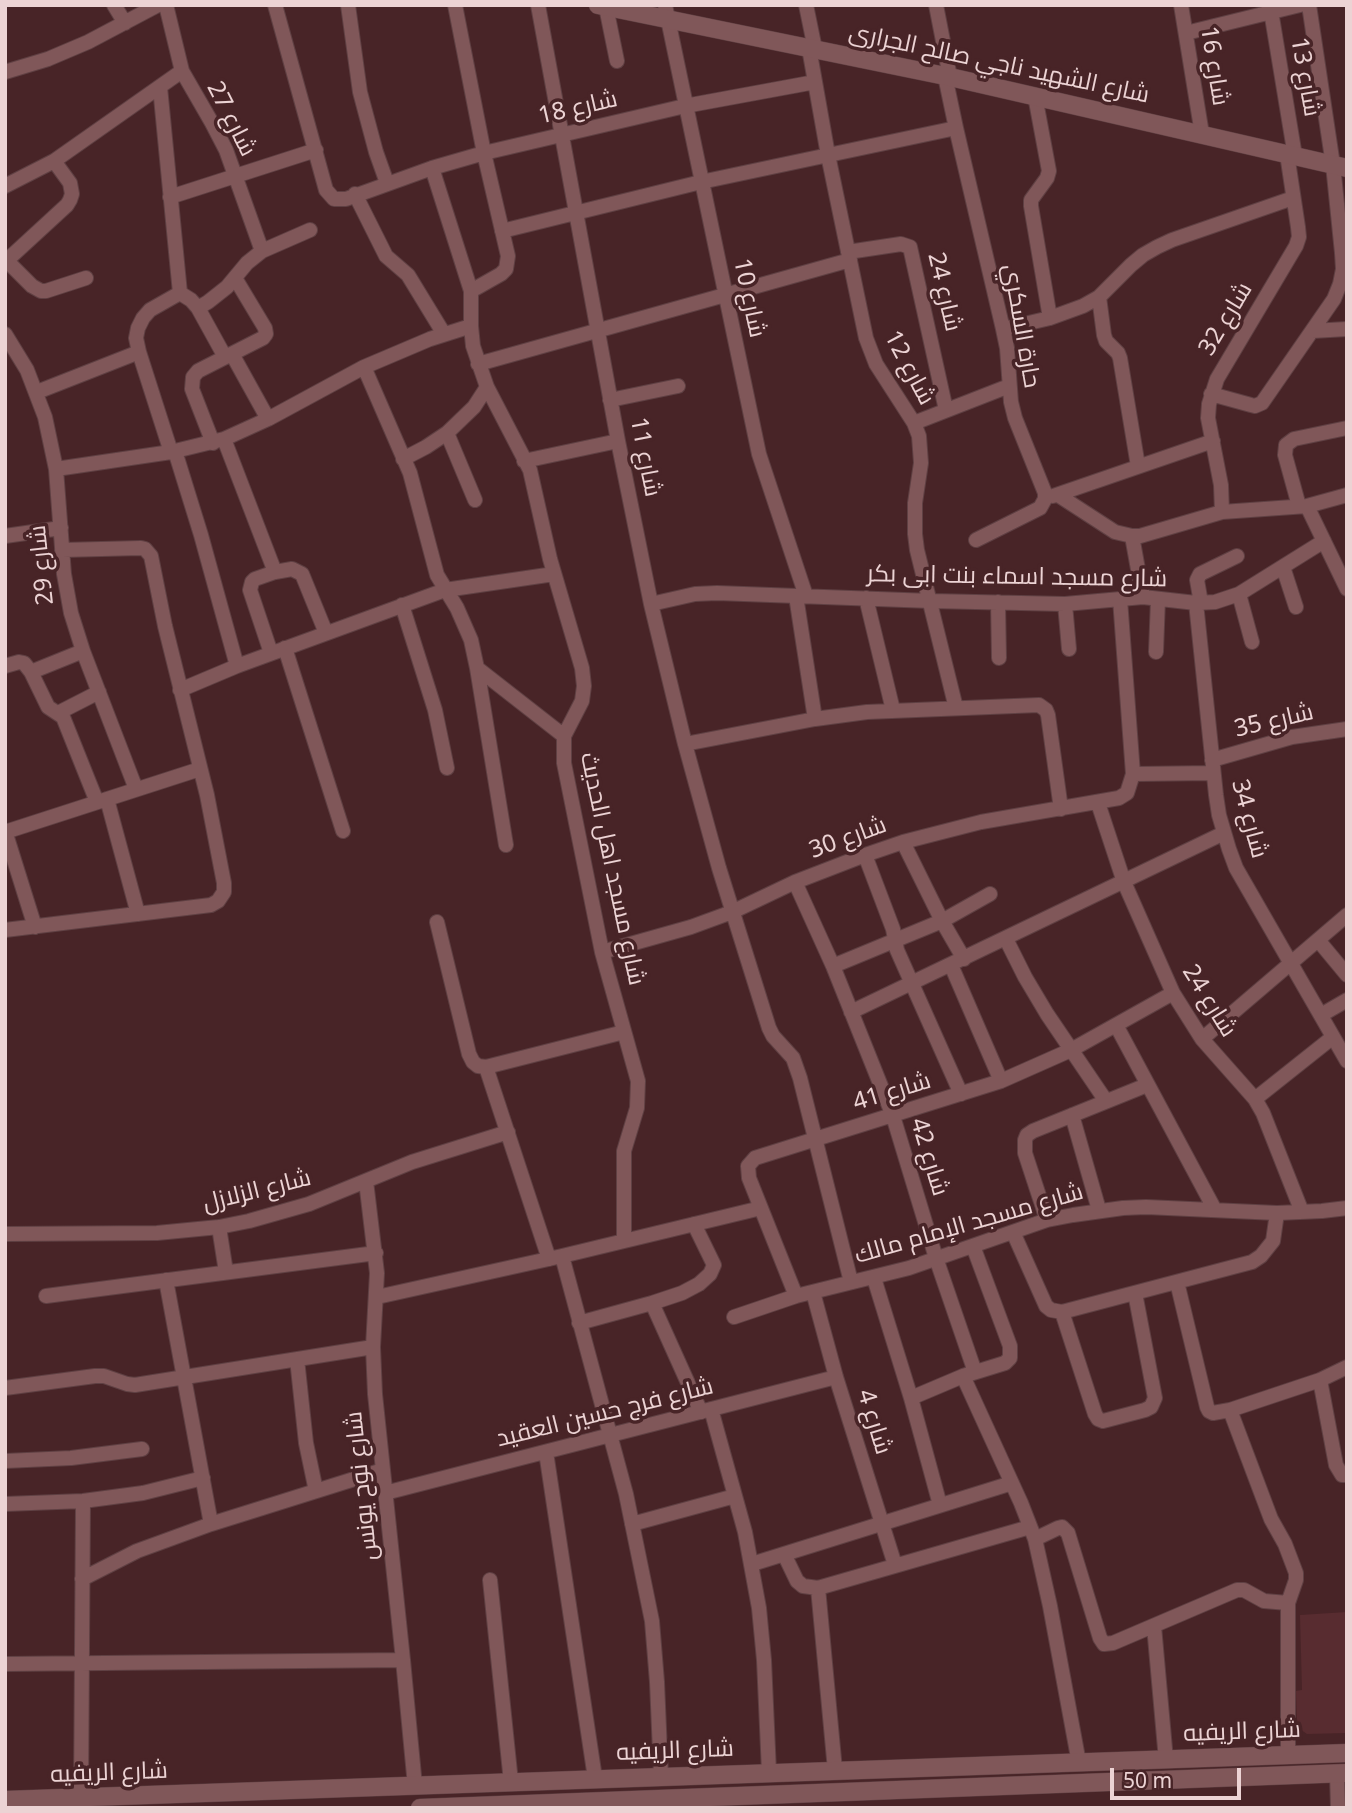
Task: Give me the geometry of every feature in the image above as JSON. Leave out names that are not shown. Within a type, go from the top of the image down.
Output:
[{"type":"street","points":[[114,5],[125,23]]},
{"type":"street","points":[[5,72],[48,59],[88,42],[158,5]]},
{"type":"street","name":"شارع 27","points":[[166,5],[182,71],[219,135],[262,251]]},
{"type":"street","points":[[275,5],[329,194],[334,199],[341,200],[355,194],[386,256],[408,275],[444,334]]},
{"type":"street","points":[[348,5],[360,92],[387,183]]},
{"type":"street","points":[[455,5],[484,153],[508,256],[506,269],[501,274],[471,291]]},
{"type":"street","name":"شارع 11","points":[[538,5],[610,400],[651,604],[685,744],[732,912],[769,1028],[793,1058],[797,1068],[850,1282]]},
{"type":"street","name":"شارع 12","points":[[806,5],[815,82],[828,155],[866,338],[883,376],[914,423],[919,436],[921,463],[915,503],[917,550],[956,708]]},
{"type":"street","name":"حارة السكري","points":[[936,5],[956,128],[1003,329],[1015,418],[1045,493],[1051,497]]},
{"type":"street","name":"شارع 16","points":[[1181,5],[1202,134]]},
{"type":"street","points":[[1186,33],[1270,9],[1300,5]]},
{"type":"street","points":[[1211,394],[1251,405],[1262,403],[1334,299],[1340,284],[1343,269],[1340,167],[1309,5]]},
{"type":"street","points":[[602,6],[617,61]]},
{"type":"street","name":"شارع الشهيد ناجي صالح الجرارى","points":[[602,6],[666,12],[812,49],[948,76],[1340,167]]},
{"type":"street","name":"شارع 13","points":[[1270,9],[1291,155]]},
{"type":"street","name":"شارع 10","points":[[666,12],[759,454],[801,596],[815,719]]},
{"type":"street","points":[[5,186],[54,161],[182,71]]},
{"type":"street","name":"شارع 18","points":[[355,194],[484,153],[685,106],[815,82]]},
{"type":"street","points":[[160,87],[180,293]]},
{"type":"street","points":[[1035,96],[1049,171],[1031,201],[1031,206],[1050,318]]},
{"type":"street","points":[[502,231],[701,182],[956,128]]},
{"type":"street","points":[[170,197],[316,150]]},
{"type":"street","name":"شارع 32","points":[[1222,512],[1221,485],[1208,418],[1211,394],[1217,379],[1296,246],[1299,237],[1293,198],[1291,155]]},
{"type":"street","points":[[54,161],[70,183],[70,200],[6,261],[41,291],[86,278]]},
{"type":"street","name":"شارع مسجد اهل الحديث","points":[[432,168],[471,291],[471,326],[478,364],[530,470],[554,574],[580,661],[584,686],[582,701],[564,736],[564,762],[603,952],[636,1069],[638,1095],[624,1151],[624,1241]]},
{"type":"street","points":[[1003,329],[1050,318],[1083,306],[1099,297],[1131,265],[1157,247],[1293,198]]},
{"type":"street","points":[[198,308],[218,295],[247,263],[262,251],[310,230]]},
{"type":"street","name":"شارع 24","points":[[849,256],[901,244],[910,247],[946,410]]},
{"type":"street","points":[[478,364],[726,295],[849,256]]},
{"type":"street","points":[[235,278],[266,334],[198,371],[193,377],[192,389],[218,441],[275,572]]},
{"type":"street","points":[[180,293],[198,308],[268,419]]},
{"type":"street","points":[[180,293],[150,310],[143,318],[136,338],[201,535],[237,666]]},
{"type":"street","points":[[1099,297],[1106,341],[1120,358],[1138,466]]},
{"type":"street","points":[[56,469],[173,452],[218,441],[268,419],[364,367],[444,334],[471,326]]},
{"type":"street","points":[[1312,331],[1347,329]]},
{"type":"street","name":"شارع 29","points":[[5,334],[37,392],[52,443],[66,594],[83,651],[136,789]]},
{"type":"street","points":[[37,392],[139,352]]},
{"type":"street","points":[[364,367],[415,489],[433,562],[465,625],[477,668],[506,845]]},
{"type":"street","points":[[610,400],[678,386]]},
{"type":"street","points":[[914,423],[1009,386]]},
{"type":"street","points":[[403,459],[447,433],[474,407],[487,387]]},
{"type":"street","points":[[1347,428],[1294,439],[1286,445],[1285,455],[1303,506],[1324,541],[1347,589]]},
{"type":"street","points":[[447,433],[475,500]]},
{"type":"street","points":[[524,461],[618,440]]},
{"type":"street","points":[[975,540],[1040,508],[1051,497],[1213,440]]},
{"type":"street","points":[[1051,497],[1115,532],[1140,536],[1222,512],[1303,506],[1347,495]]},
{"type":"street","points":[[5,536],[61,528]]},
{"type":"street","points":[[1132,536],[1151,598],[1156,652]]},
{"type":"street","name":"شارع مسجد اسماء بنت ابى بكر","points":[[651,604],[695,594],[717,593],[1065,604],[1151,598],[1198,603],[1239,594],[1324,541]]},
{"type":"street","points":[[5,930],[211,905],[225,892],[200,769],[164,626],[151,556],[141,548],[62,550]]},
{"type":"street","name":"شارع 34","points":[[1237,556],[1200,574],[1197,580],[1212,766],[1219,815],[1236,868],[1347,1061]]},
{"type":"street","points":[[1283,567],[1296,607]]},
{"type":"street","points":[[326,633],[302,574],[292,569],[275,572],[251,582],[250,590],[278,651],[343,831]]},
{"type":"street","points":[[180,690],[237,666],[445,590],[554,574]]},
{"type":"street","points":[[1239,594],[1252,642]]},
{"type":"street","points":[[866,598],[893,710]]},
{"type":"street","points":[[1120,599],[1133,774]]},
{"type":"street","points":[[998,602],[999,658]]},
{"type":"street","points":[[1065,604],[1069,649]]},
{"type":"street","points":[[402,605],[435,710],[447,768]]},
{"type":"street","points":[[31,673],[83,651]]},
{"type":"street","points":[[5,666],[24,663],[48,707],[63,717],[102,801],[138,914]]},
{"type":"street","points":[[477,668],[564,736]]},
{"type":"street","points":[[58,713],[99,692]]},
{"type":"street","points":[[685,744],[815,719],[893,710],[1035,704],[1043,707],[1048,715],[1061,809]]},
{"type":"street","name":"شارع 35","points":[[1133,774],[1212,766],[1292,737],[1347,729]]},
{"type":"street","points":[[35,927],[5,832],[200,769]]},
{"type":"street","name":"شارع 30","points":[[603,952],[651,940],[732,912],[794,882],[903,842],[981,822],[1119,799],[1127,793],[1133,774]]},
{"type":"street","name":"شارع 24","points":[[1098,803],[1124,882],[1173,993],[1202,1039],[1255,1099],[1302,1212]]},
{"type":"street","points":[[851,1012],[1224,833]]},
{"type":"street","points":[[903,842],[942,921],[1001,1081]]},
{"type":"street","points":[[865,855],[893,929],[897,950],[961,1094]]},
{"type":"street","name":"شارع 42","points":[[794,882],[833,965],[893,1116],[969,1374],[1033,1533],[1087,1763]]},
{"type":"street","points":[[833,965],[942,921],[990,894]]},
{"type":"street","points":[[1202,1039],[1347,915]]},
{"type":"street","points":[[438,922],[470,1054],[478,1066],[486,1067],[624,1032]]},
{"type":"street","points":[[1006,939],[1025,977],[1107,1101]]},
{"type":"street","points":[[1318,940],[1347,975]]},
{"type":"street","name":"شارع 41","points":[[796,1296],[749,1178],[751,1161],[1001,1081],[1071,1050],[1173,993]]},
{"type":"street","points":[[1321,1015],[1347,1000]]},
{"type":"street","points":[[1116,1025],[1215,1210]]},
{"type":"street","points":[[1255,1099],[1333,1037]]},
{"type":"street","points":[[486,1067],[579,1323],[626,1494],[654,1635],[661,1776]]},
{"type":"street","points":[[1047,1220],[1025,1153],[1027,1135],[1147,1085]]},
{"type":"street","points":[[1072,1115],[1099,1210]]},
{"type":"street","name":"شارع الزلازل","points":[[5,1234],[157,1233],[219,1227],[318,1201],[412,1163],[508,1132]]},
{"type":"street","name":"شارع نوح يونس","points":[[366,1181],[376,1253],[374,1394],[415,1786]]},
{"type":"street","name":"شارع مسجد الإمام مالك","points":[[734,1317],[796,1296],[874,1278],[1047,1220],[1099,1210],[1146,1207],[1278,1213],[1347,1208]]},
{"type":"street","points":[[377,1297],[761,1208]]},
{"type":"street","points":[[1013,1232],[1046,1306],[1062,1312],[1242,1266],[1261,1256],[1273,1241],[1278,1213]]},
{"type":"street","points":[[579,1323],[652,1303],[699,1284],[713,1270],[712,1260],[694,1224]]},
{"type":"street","points":[[219,1227],[226,1272]]},
{"type":"street","points":[[911,1398],[969,1374],[1005,1363],[1010,1358],[1011,1352],[972,1246]]},
{"type":"street","points":[[46,1296],[376,1253]]},
{"type":"street","points":[[874,1278],[940,1505]]},
{"type":"street","points":[[166,1280],[211,1524]]},
{"type":"street","points":[[1177,1282],[1209,1411],[1213,1413],[1230,1410],[1320,1380],[1347,1367]]},
{"type":"street","name":"شارع 4","points":[[813,1292],[836,1377],[895,1565]]},
{"type":"street","points":[[1062,1312],[1095,1414],[1098,1419],[1107,1420],[1145,1410],[1151,1407],[1155,1398],[1135,1293]]},
{"type":"street","points":[[652,1303],[706,1410],[735,1496],[752,1564],[764,1660],[769,1772]]},
{"type":"street","points":[[5,1388],[95,1376],[135,1385],[373,1347]]},
{"type":"street","points":[[297,1359],[306,1443],[316,1491]]},
{"type":"street","name":"شارع فرج حسين العقيد","points":[[385,1493],[836,1377]]},
{"type":"street","points":[[1320,1380],[1336,1465],[1342,1475],[1347,1475]]},
{"type":"street","points":[[1230,1410],[1270,1519],[1285,1544],[1296,1573],[1288,1603],[1288,1755]]},
{"type":"street","points":[[5,1461],[71,1458],[142,1449]]},
{"type":"street","points":[[546,1452],[594,1778]]},
{"type":"street","points":[[82,1580],[137,1551],[211,1524],[383,1470]]},
{"type":"street","points":[[5,1504],[83,1501],[143,1493],[203,1478]]},
{"type":"street","points":[[752,1564],[1012,1483]]},
{"type":"street","points":[[632,1524],[735,1496]]},
{"type":"street","points":[[81,1798],[83,1501]]},
{"type":"street","points":[[784,1554],[797,1581],[803,1586],[818,1588],[895,1565],[1062,1527],[1069,1533],[1104,1644],[1113,1643],[1237,1590],[1244,1590],[1264,1601],[1288,1603]]},
{"type":"street","points":[[490,1580],[511,1782]]},
{"type":"street","points":[[818,1588],[835,1770]]},
{"type":"street","points":[[1154,1626],[1166,1760]]},
{"type":"street","points":[[5,1664],[403,1660]]},
{"type":"street","name":"شارع الريفيه","points":[[5,1800],[1347,1753]]},
{"type":"street","points":[[1087,1763],[1097,1783]]},
{"type":"street","points":[[1338,1808],[1342,1774]]},
{"type":"street","name":"شارع الريفيه","points":[[420,1808],[804,1801],[1097,1783],[1342,1774]]},
{"type":"shaded area","points":[[1347,1612],[1347,1733],[1307,1734],[1297,1723],[1296,1691],[1302,1690],[1300,1615]]}]
